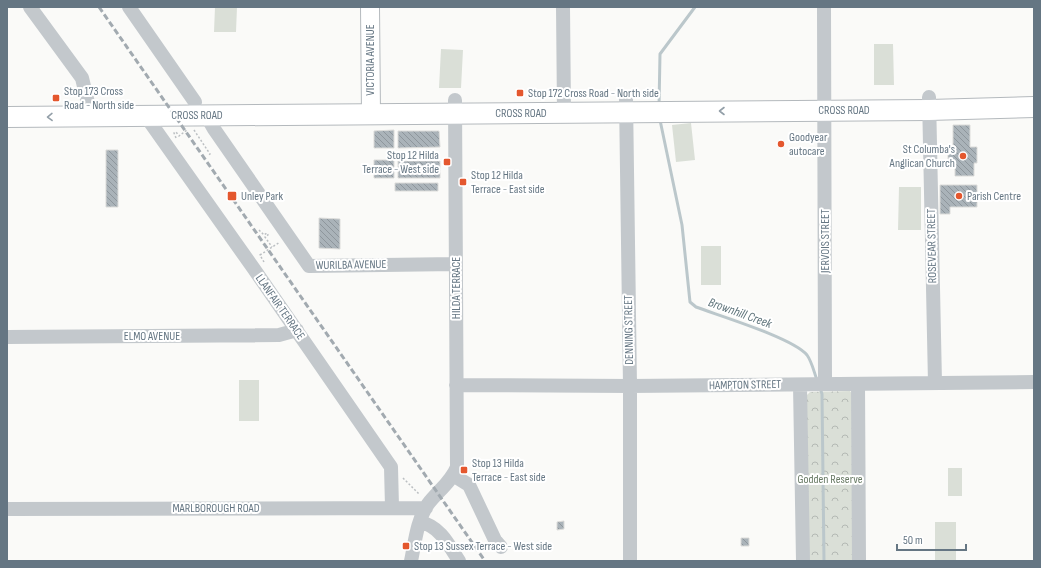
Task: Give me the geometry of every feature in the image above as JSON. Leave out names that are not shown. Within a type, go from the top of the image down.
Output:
[{"type":"highway","name":"CROSS ROAD","points":[[929,103],[1034,96]]},
{"type":"highway","name":"CROSS ROAD","points":[[7,104],[195,102],[371,107],[455,107],[929,103],[1034,107]]},
{"type":"highway","name":"CROSS ROAD","points":[[7,117],[210,115],[371,107]]},
{"type":"main road","name":"VICTORIA AVENUE","points":[[370,7],[371,107]]},
{"type":"street","points":[[30,7],[82,78],[88,103]]},
{"type":"street","points":[[129,7],[195,102]]},
{"type":"street","points":[[563,7],[564,106]]},
{"type":"street","name":"JERVOIS STREET","points":[[821,385],[824,7]]},
{"type":"street","name":"ROSEVEAR STREET","points":[[929,103],[934,383]]},
{"type":"street","name":"DENNING STREET","points":[[626,105],[630,386],[630,561]]},
{"type":"street","name":"HILDA TERRACE","points":[[411,561],[420,522],[427,506],[453,475],[457,467],[455,107]]},
{"type":"street","name":"LLANFAIR TERRACE","points":[[145,115],[391,467]]},
{"type":"street","name":"WURILBA AVENUE","points":[[210,115],[210,122],[214,129],[309,266],[456,264]]},
{"type":"street","name":"ELMO AVENUE","points":[[7,337],[279,335],[296,330]]},
{"type":"street","name":"HAMPTON STREET","points":[[456,385],[630,386],[1034,382]]},
{"type":"street","points":[[800,384],[803,561]]},
{"type":"street","points":[[858,384],[859,561]]},
{"type":"street","points":[[391,467],[392,507]]},
{"type":"street","points":[[453,475],[469,485],[495,540],[501,546]]},
{"type":"street","name":"MARLBOROUGH ROAD","points":[[7,509],[427,506]]},
{"type":"street","points":[[420,522],[430,524],[440,533],[459,561]]},
{"type":"path","points":[[165,144],[177,137],[174,133],[176,132],[178,136],[189,128],[187,126]]},
{"type":"path","points":[[191,128],[192,127],[210,154],[208,156]]},
{"type":"path","points":[[260,230],[264,235],[267,233],[268,235],[265,237],[272,247]]},
{"type":"path","points":[[254,269],[265,262],[260,255],[289,236]]},
{"type":"path","points":[[391,467],[427,506]]},
{"type":"green space","points":[[215,7],[237,7],[236,32],[214,32]]},
{"type":"green space","points":[[874,44],[893,44],[894,85],[874,85]]},
{"type":"green space","points":[[441,49],[463,50],[461,88],[439,88]]},
{"type":"green space","points":[[691,123],[695,160],[676,162],[672,125]]},
{"type":"green space","points":[[899,187],[921,187],[921,230],[898,230]]},
{"type":"green space","points":[[701,246],[721,246],[721,285],[701,285]]},
{"type":"green space","points":[[239,380],[259,380],[259,421],[239,421]]},
{"type":"green space","name":"Godden Reserve","points":[[850,391],[853,395],[854,561],[806,561],[805,397],[810,392]]},
{"type":"green space","points":[[948,468],[962,468],[962,496],[948,496]]},
{"type":"green space","points":[[935,522],[956,522],[956,561],[935,561]]},
{"type":"building","name":"St Columba's Anglican Church","points":[[953,125],[970,125],[970,147],[977,147],[977,163],[974,163],[974,176],[955,176],[955,168],[948,168],[948,148],[953,148]]},
{"type":"building","points":[[394,130],[394,148],[374,148],[374,131]]},
{"type":"building","points":[[398,131],[439,131],[440,147],[398,148]]},
{"type":"building","points":[[106,150],[118,150],[118,207],[106,207]]},
{"type":"building","points":[[374,160],[394,160],[394,178],[374,178]]},
{"type":"building","points":[[398,161],[440,161],[440,178],[398,178]]},
{"type":"building","points":[[395,183],[438,183],[438,191],[395,191]]},
{"type":"building","name":"Parish Centre","points":[[940,185],[977,185],[977,207],[950,207],[950,214],[940,214]]},
{"type":"building","points":[[319,218],[340,219],[340,249],[319,248]]},
{"type":"building","points":[[564,521],[564,529],[557,530],[557,522]]},
{"type":"building","points":[[741,538],[749,538],[749,546],[741,546]]},
{"type":"waterway","name":"Brownhill Creek","points":[[659,106],[660,54],[695,7]]},
{"type":"waterway","name":"Brownhill Creek","points":[[660,120],[682,225],[690,302],[696,307],[772,335],[799,348],[809,358],[817,380]]},
{"type":"waterway","name":"Brownhill Creek","points":[[820,388],[822,394],[824,561]]},
{"type":"railway","points":[[99,7],[485,561]]},
{"type":"place","name":"Stop 172 Cross Road - North side","points":[[520,93]]},
{"type":"place","name":"Stop 173 Cross Road - North side","points":[[56,98]]},
{"type":"place","name":"Goodyear autocare","points":[[781,144]]},
{"type":"place","name":"St Columba's Anglican Church","points":[[963,156]]},
{"type":"place","name":"Stop 12 Hilda Terrace - West side","points":[[447,162]]},
{"type":"place","name":"Stop 12 Hilda Terrace - East side","points":[[463,182]]},
{"type":"place","name":"Unley Park","points":[[232,196]]},
{"type":"place","name":"Parish Centre","points":[[959,196]]},
{"type":"place","name":"Stop 13 Hilda Terrace - East side","points":[[464,470]]},
{"type":"place","name":"Stop 13 Sussex Terrace - West side","points":[[406,546]]}]
